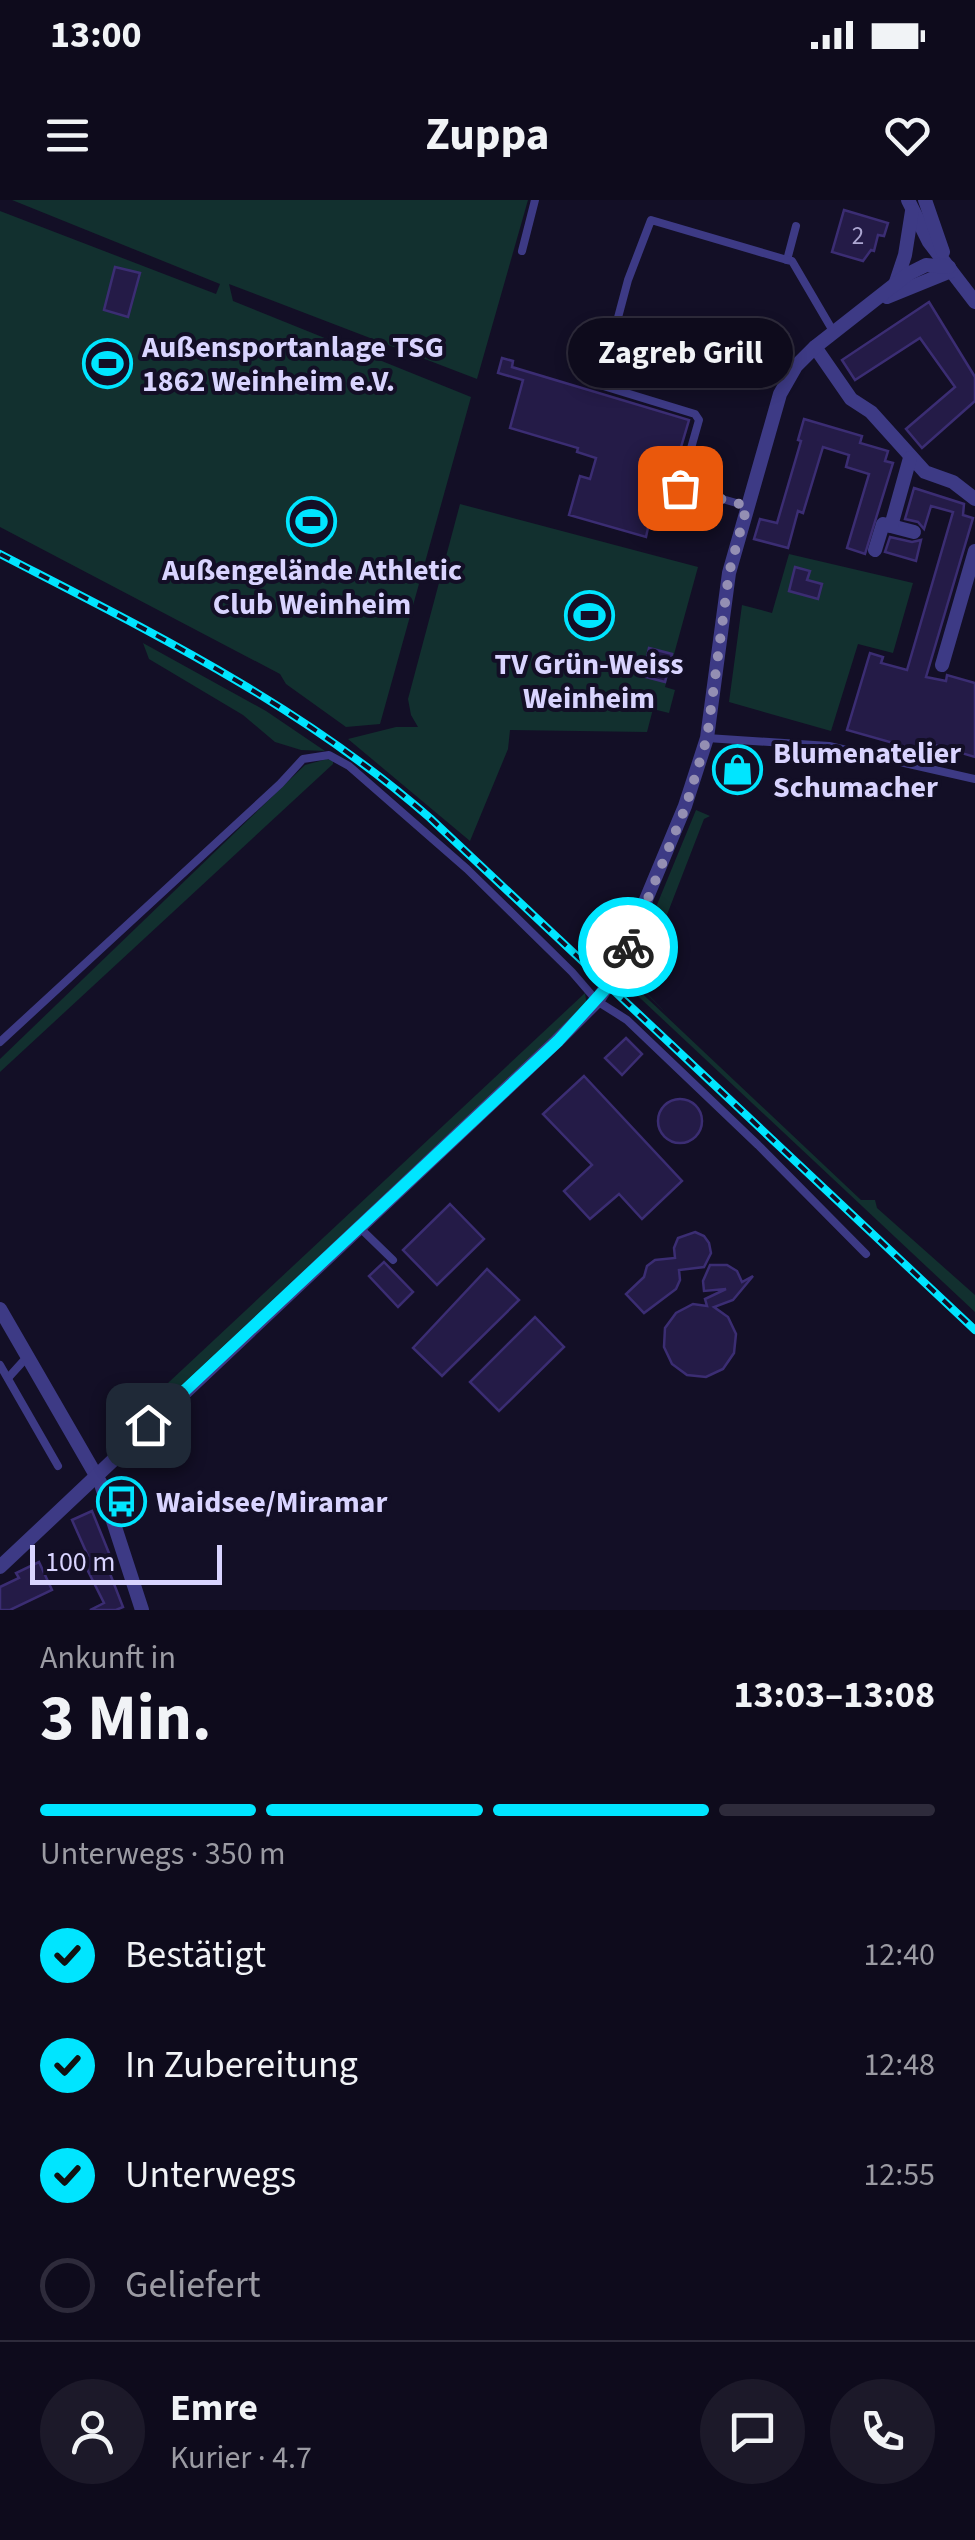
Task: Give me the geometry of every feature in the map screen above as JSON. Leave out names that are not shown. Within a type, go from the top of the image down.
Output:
[{"type":"street","points":[[925,200],[950,269]]},
{"type":"street","points":[[910,205],[924,233],[975,302]]},
{"type":"street","points":[[896,284],[905,254],[910,205]]},
{"type":"street","points":[[0,1567],[597,1002],[626,952],[686,806],[707,738],[729,573],[780,394],[796,366],[815,347],[896,284],[926,265],[950,269]]},
{"type":"street","points":[[877,301],[950,269]]},
{"type":"street","points":[[815,347],[852,399],[871,412],[910,458],[925,472],[954,482],[975,499]]},
{"type":"street","points":[[891,526],[910,458]]},
{"type":"street","points":[[875,550],[883,524],[914,532]]},
{"type":"street","points":[[942,665],[975,551]]},
{"type":"street","points":[[0,1308],[96,1475],[142,1610]]},
{"type":"lane","points":[[522,252],[535,200]]},
{"type":"lane","points":[[747,506],[680,488],[699,420],[686,410],[600,385],[628,280],[651,220],[792,261],[833,331]]},
{"type":"lane","points":[[787,260],[796,226]]},
{"type":"lane","points":[[707,738],[829,746],[975,779]]},
{"type":"lane","points":[[0,1042],[280,784],[303,758],[328,756],[349,766],[401,810],[559,959],[597,1002],[627,1020],[758,1145],[866,1254]]},
{"type":"lane","points":[[360,1227],[393,1260]]},
{"type":"lane","points":[[8,1378],[27,1357]]},
{"type":"lane","points":[[0,1365],[58,1466]]},
{"type":"green space","points":[[12,200],[528,200],[477,379],[229,284],[233,301],[471,397],[380,724],[346,727],[286,684],[280,674],[0,527],[0,211],[216,294],[220,284]]},
{"type":"green space","points":[[460,504],[698,567],[665,687],[675,690],[669,713],[653,709],[647,732],[510,730],[508,749],[470,841],[348,739],[396,727],[418,727],[408,699]]},
{"type":"green space","points":[[789,554],[913,583],[893,653],[858,644],[831,731],[729,702],[742,605],[772,613]]},
{"type":"green space","points":[[143,643],[266,711],[325,751],[301,750],[275,742],[243,715],[149,659]]},
{"type":"green space","points":[[327,759],[333,764],[0,1072],[0,1059],[305,765]]},
{"type":"green space","points":[[696,810],[710,816],[704,819],[658,938],[638,975],[642,988],[668,1015],[628,975]]},
{"type":"green space","points":[[624,983],[631,983],[861,1200],[875,1200],[877,1208],[975,1295],[975,1312]]},
{"type":"green space","points":[[585,993],[587,1006],[121,1444],[116,1447],[107,1440]]},
{"type":"building","points":[[844,210],[888,223],[884,236],[878,235],[874,251],[863,261],[832,252]]},
{"type":"building","points":[[115,267],[140,273],[128,317],[104,310]]},
{"type":"building","points":[[929,302],[975,377],[975,401],[922,448],[906,429],[955,387],[920,338],[855,380],[842,360]]},
{"type":"building","points":[[762,327],[788,334],[781,357],[760,351]]},
{"type":"building","points":[[502,358],[513,361],[512,367],[689,420],[676,464],[663,460],[646,537],[569,515],[580,476],[590,479],[596,458],[577,452],[578,448],[510,428],[523,380],[498,373]]},
{"type":"building","points":[[804,419],[862,436],[860,443],[888,451],[885,461],[893,463],[865,554],[847,548],[869,474],[846,467],[849,455],[823,447],[788,548],[754,539],[760,519],[777,523]]},
{"type":"building","points":[[914,488],[964,504],[963,515],[973,518],[926,677],[946,681],[947,675],[975,683],[975,757],[928,743],[925,752],[847,730],[870,653],[883,657],[881,663],[907,670],[953,512],[931,506],[924,529],[918,522],[905,519]]},
{"type":"building","points":[[890,537],[921,540],[916,561],[885,552]]},
{"type":"building","points":[[795,567],[810,571],[807,580],[822,584],[818,599],[789,591]]},
{"type":"building","name":"TV Grün-Weiss Weinheim","points":[[649,648],[672,654],[665,682],[646,677],[651,658],[647,657]]},
{"type":"building","name":"Blumenatelier Schumacher","points":[[736,756],[752,760],[746,784],[723,778],[728,761]]},
{"type":"building","points":[[626,1038],[642,1054],[622,1075],[605,1058]]},
{"type":"building","points":[[584,1076],[682,1181],[642,1219],[619,1194],[590,1219],[564,1191],[592,1165],[543,1114]]},
{"type":"building","points":[[680,1099],[695,1106],[702,1121],[695,1136],[680,1143],[665,1136],[658,1121],[665,1106]]},
{"type":"building","points":[[450,1204],[484,1239],[437,1285],[403,1250]]},
{"type":"building","points":[[695,1232],[709,1243],[711,1253],[704,1267],[679,1270],[676,1289],[644,1313],[626,1294],[655,1260],[675,1258],[678,1238]]},
{"type":"building","points":[[384,1262],[413,1292],[398,1307],[369,1276]]},
{"type":"building","points":[[710,1265],[727,1265],[737,1271],[742,1282],[753,1276],[733,1300],[714,1307],[728,1317],[736,1334],[734,1353],[723,1369],[706,1377],[687,1375],[672,1364],[664,1347],[665,1328],[676,1313],[693,1304],[707,1306],[705,1299],[726,1289],[704,1291],[703,1281]]},
{"type":"building","points":[[487,1269],[519,1300],[442,1376],[413,1348]]},
{"type":"building","points":[[535,1317],[564,1347],[499,1411],[470,1382]]},
{"type":"building","points":[[92,1511],[115,1568],[109,1571],[123,1607],[116,1610],[90,1610],[104,1603],[82,1559],[88,1556],[72,1520]]},
{"type":"building","points":[[39,1562],[52,1590],[10,1610],[0,1610],[0,1587],[19,1578],[16,1573]]},
{"type":"railway","points":[[0,554],[223,673],[381,777],[430,818],[975,1330]]},
{"type":"way so far","points":[[628,947],[686,806],[707,738],[729,573],[747,506],[680,488]]},
{"type":"place","name":"Außensportanlage TSG 1862 Weinheim e.V.","points":[[107,364]]},
{"type":"place","name":"Zagreb Grill","points":[[680,488]]},
{"type":"place","name":"Außengelände Athletic Club Weinheim","points":[[312,521]]},
{"type":"place","name":"TV Grün-Weiss Weinheim","points":[[589,615]]},
{"type":"place","name":"Blumenatelier Schumacher","points":[[738,770]]},
{"type":"place","name":"Waidsee/Miramar","points":[[121,1502]]},
{"type":"route","points":[[148,1425],[558,1041],[597,1002],[628,947]]}]
